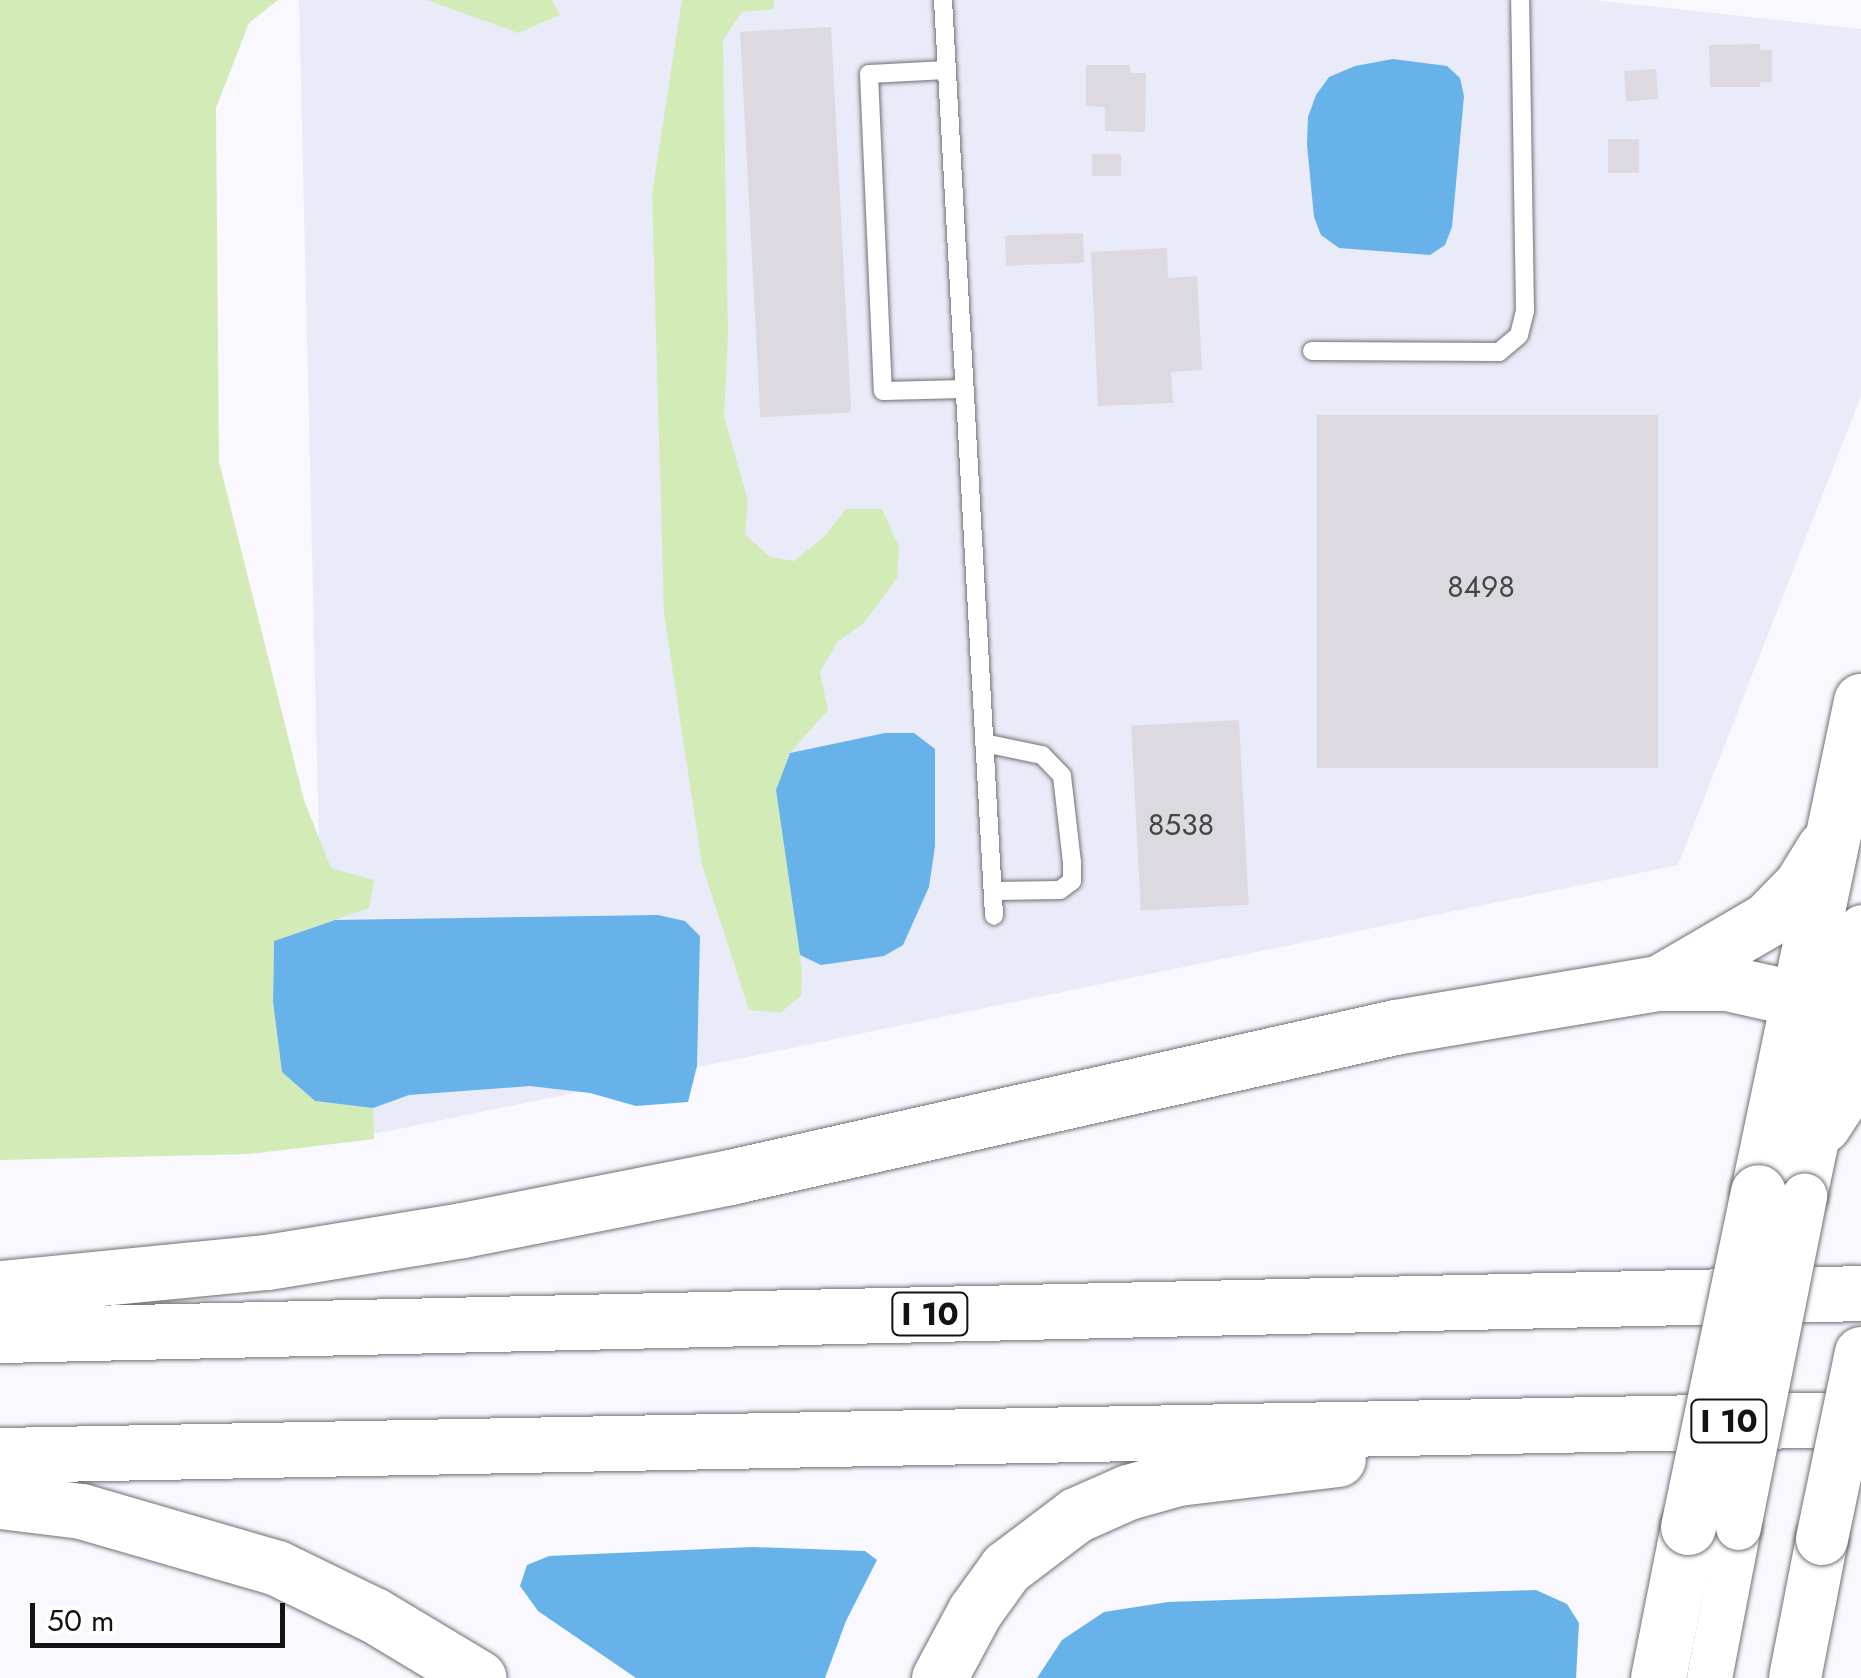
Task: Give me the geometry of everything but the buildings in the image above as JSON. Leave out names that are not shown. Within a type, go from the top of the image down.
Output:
[{"type":"highway","points":[[1822,1125],[1841,1030],[1834,832],[1861,701]]},
{"type":"highway","points":[[1658,983],[1767,920],[1802,885],[1834,832]]},
{"type":"highway","points":[[0,1288],[267,1262],[462,1230],[730,1176],[1395,1027],[1658,983],[1726,983],[1841,1030]]},
{"type":"highway","points":[[1658,1678],[1713,1527],[1781,1194],[1841,1030]]},
{"type":"highway","name":"I 10","points":[[0,1335],[1861,1293]]},
{"type":"highway","name":"I 10","points":[[0,1455],[1861,1419]]},
{"type":"highway","points":[[940,1678],[974,1611],[1006,1568],[1076,1515],[1128,1492],[1178,1478],[1598,1424]]},
{"type":"highway","points":[[0,1501],[82,1511],[277,1568],[374,1615],[480,1678]]},
{"type":"main road","points":[[1795,1678],[1861,1353]]},
{"type":"street","points":[[1841,1030],[1861,927]]},
{"type":"street","points":[[1781,1194],[1822,1125]]},
{"type":"street","points":[[1709,1678],[1713,1527]]},
{"type":"lane","points":[[942,0],[994,916]]},
{"type":"lane","points":[[1312,351],[1499,352],[1519,335],[1526,311],[1520,0]]},
{"type":"lane","points":[[946,70],[869,74],[883,391],[964,388]]},
{"type":"lane","points":[[984,743],[1042,755],[1062,776],[1072,863],[1072,880],[1060,890],[993,891]]},
{"type":"shaded area","points":[[299,0],[1594,0],[1861,29],[1861,396],[1678,865],[326,1144]]},
{"type":"green space","points":[[0,0],[278,0],[249,23],[216,108],[219,462],[304,800],[331,868],[374,880],[369,908],[274,941],[273,1002],[282,1071],[315,1101],[373,1108],[374,1139],[249,1154],[0,1160]]},
{"type":"green space","points":[[427,0],[552,0],[560,15],[518,33]]},
{"type":"green space","points":[[682,0],[774,0],[774,9],[742,12],[723,40],[728,335],[724,416],[748,501],[745,534],[770,557],[794,561],[825,536],[846,509],[882,509],[899,547],[897,578],[864,623],[838,641],[820,672],[828,710],[790,753],[776,790],[802,970],[801,996],[780,1013],[749,1010],[702,865],[664,614],[652,194]]},
{"type":"water","points":[[1393,59],[1447,66],[1460,78],[1464,96],[1452,227],[1445,245],[1430,255],[1339,248],[1321,235],[1314,217],[1307,145],[1308,117],[1316,95],[1329,77],[1355,66]]},
{"type":"water","points":[[885,733],[914,733],[935,749],[935,846],[929,887],[903,945],[884,956],[821,965],[800,955],[776,790],[790,753]]},
{"type":"water","points":[[658,915],[685,921],[700,936],[697,1066],[688,1102],[636,1106],[590,1093],[530,1086],[409,1095],[373,1108],[315,1101],[282,1072],[273,1002],[274,941],[335,920]]},
{"type":"water","points":[[752,1547],[865,1551],[877,1560],[846,1621],[825,1678],[636,1678],[538,1611],[520,1586],[527,1565],[549,1556]]},
{"type":"water","points":[[1536,1590],[1567,1604],[1579,1623],[1576,1678],[1037,1678],[1062,1640],[1104,1612],[1168,1602]]}]
